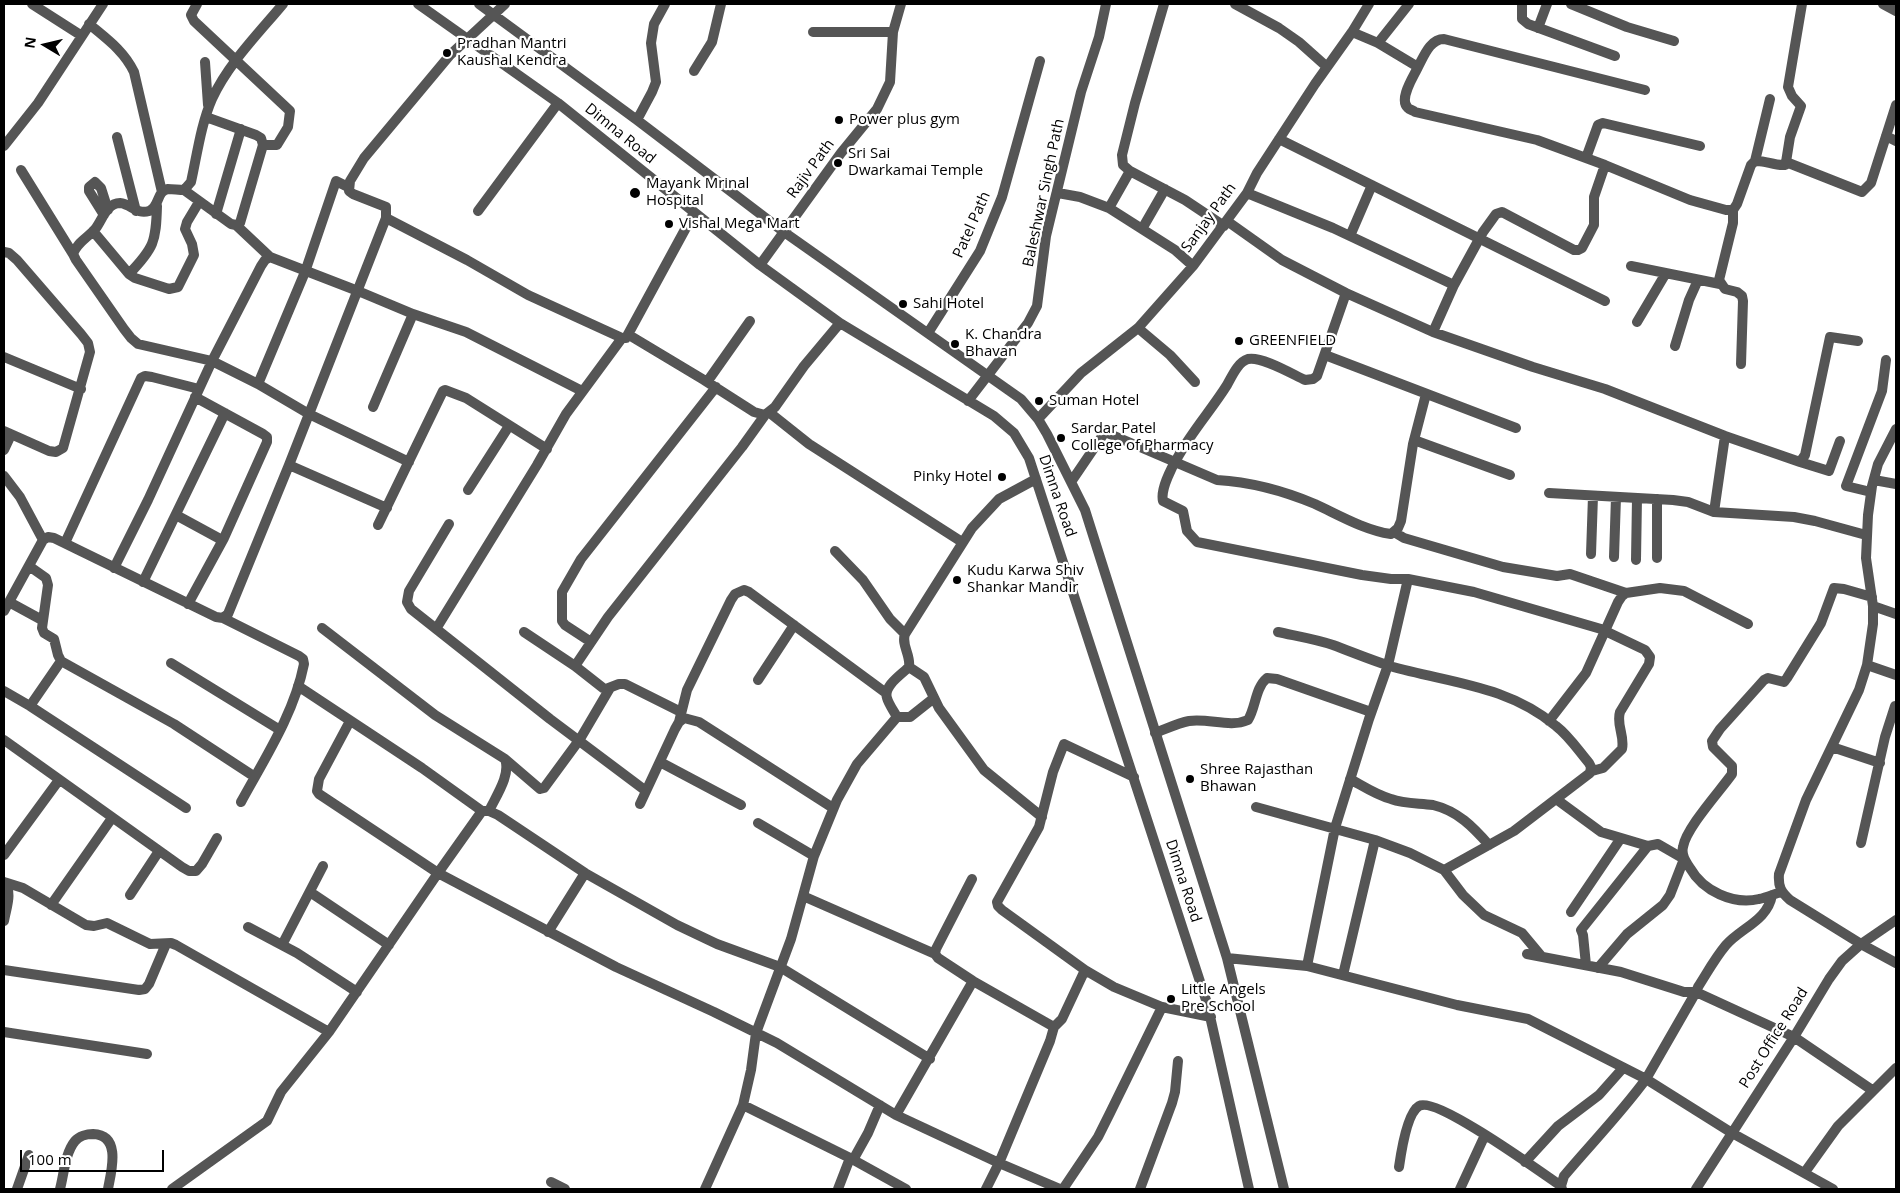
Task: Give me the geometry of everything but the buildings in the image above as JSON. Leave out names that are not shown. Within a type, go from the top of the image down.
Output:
[{"type":"street","points":[[32,4],[82,36]]},
{"type":"street","points":[[4,146],[38,103],[103,4]]},
{"type":"street","points":[[197,4],[191,15],[194,21],[290,111],[288,127],[277,145],[263,144]]},
{"type":"street","points":[[184,190],[191,182],[207,113],[215,92],[237,60],[283,4]]},
{"type":"street","name":"Dimna Road","points":[[418,4],[558,104],[760,265],[840,323],[994,416],[1014,433],[1029,458],[1211,1017],[1249,1189]]},
{"type":"street","points":[[479,4],[637,120],[784,232],[986,376],[1021,398],[1038,419],[1085,510],[1227,958],[1284,1189]]},
{"type":"street","points":[[223,618],[228,614],[289,465],[386,218],[387,209],[384,205],[353,194],[349,191],[348,186],[364,158],[450,55],[505,4]]},
{"type":"street","points":[[637,120],[656,82],[652,34],[654,24],[665,4]]},
{"type":"street","points":[[694,71],[712,42],[721,4]]},
{"type":"street","name":"Rajiv Path","points":[[760,265],[841,153],[877,109],[890,82],[892,32],[901,4]]},
{"type":"street","name":"Baleshwar Singh Path","points":[[968,401],[1028,323],[1037,306],[1042,257],[1081,92],[1099,37],[1106,4]]},
{"type":"street","points":[[1164,4],[1135,103],[1122,156],[1124,164],[1130,171],[1225,224],[1282,260],[1346,293],[1433,332],[1533,368],[1605,389],[1725,436],[1829,472],[1840,441]]},
{"type":"street","points":[[1236,4],[1279,28],[1299,42],[1327,67]]},
{"type":"street","name":"Sanjay Path","points":[[1038,419],[1081,373],[1138,328],[1193,266],[1246,193],[1279,139],[1369,4]]},
{"type":"street","points":[[1378,43],[1409,4]]},
{"type":"street","points":[[1522,4],[1522,19],[1528,24],[1615,56]]},
{"type":"street","points":[[1538,28],[1547,4]]},
{"type":"street","points":[[1571,4],[1596,8],[1627,27],[1674,41]]},
{"type":"street","points":[[1754,161],[1778,166],[1785,165],[1786,162],[1790,137],[1801,106],[1792,96],[1788,87],[1798,38],[1802,4]]},
{"type":"street","points":[[1883,4],[1896,10]]},
{"type":"street","points":[[89,24],[120,50],[134,72],[162,192],[157,206],[156,231],[152,248],[129,274]]},
{"type":"street","points":[[813,32],[892,32]]},
{"type":"street","points":[[1352,32],[1378,43],[1418,67]]},
{"type":"street","points":[[1645,90],[1438,39],[1433,43],[1418,67],[1405,94],[1404,102],[1408,108],[1415,112],[1537,140],[1690,200],[1726,210],[1733,210]]},
{"type":"street","name":"Patel Path","points":[[928,333],[980,251],[987,234],[1002,196],[1040,61]]},
{"type":"street","points":[[205,62],[207,113]]},
{"type":"street","points":[[1720,284],[1719,276],[1733,223],[1733,210],[1738,204],[1754,161],[1770,99]]},
{"type":"street","points":[[478,211],[558,104]]},
{"type":"street","points":[[1786,162],[1862,192],[1871,183],[1896,105]]},
{"type":"street","points":[[207,113],[256,135],[261,138],[263,144],[243,217],[240,223],[236,225]]},
{"type":"street","points":[[1586,158],[1598,125],[1603,123],[1700,146]]},
{"type":"street","points":[[216,214],[241,129]]},
{"type":"street","points":[[1886,136],[1896,141]]},
{"type":"street","points":[[116,137],[136,211]]},
{"type":"street","points":[[1279,139],[1605,301]]},
{"type":"street","points":[[1433,332],[1454,285],[1479,239],[1496,214],[1502,212],[1574,250],[1582,248],[1594,225],[1594,197],[1604,165]]},
{"type":"street","points":[[21,170],[76,260],[131,338],[138,344],[212,361],[258,384],[309,414],[409,462]]},
{"type":"street","points":[[1110,208],[1130,171]]},
{"type":"street","points":[[258,384],[305,272],[336,182],[348,186]]},
{"type":"street","points":[[1350,236],[1372,185]]},
{"type":"street","points":[[162,192],[167,189],[184,190],[216,214],[236,225],[270,257],[413,314],[466,332],[582,391]]},
{"type":"street","points":[[1142,228],[1164,189]]},
{"type":"street","points":[[1058,193],[1080,197],[1110,208],[1175,250],[1193,266]]},
{"type":"street","points":[[1246,193],[1350,236],[1454,285]]},
{"type":"street","points":[[93,231],[129,274],[142,281],[168,290],[178,287],[194,255],[192,244],[185,229],[186,222],[199,202]]},
{"type":"street","points":[[73,254],[75,248],[93,231],[106,212],[116,204],[121,203],[136,211],[151,211],[157,206]]},
{"type":"street","points":[[436,629],[546,450],[558,427],[582,391],[625,336],[694,213]]},
{"type":"street","points":[[386,218],[459,255],[528,295],[625,336],[712,385],[754,412],[768,414],[808,444],[962,542]]},
{"type":"street","points":[[4,252],[9,253],[17,260],[88,343],[90,352],[63,448],[56,452],[49,451],[8,433],[4,450]]},
{"type":"street","points":[[114,568],[148,500],[212,361],[261,266],[270,257]]},
{"type":"street","points":[[1631,266],[1720,284],[1725,289],[1742,296],[1740,364]]},
{"type":"street","points":[[1637,322],[1666,273]]},
{"type":"street","points":[[1675,346],[1689,300],[1698,280]]},
{"type":"street","points":[[1346,293],[1319,372],[1313,379],[1305,380],[1263,360],[1253,358],[1246,360],[1238,366],[1217,401],[1179,454],[1162,492],[1163,501],[1183,511],[1187,531],[1197,542],[1362,575],[1408,579],[1474,592],[1542,611],[1606,632],[1645,650],[1649,654],[1648,668],[1618,718],[1622,735],[1622,749],[1603,768],[1592,771],[1586,778],[1514,831],[1444,870]]},
{"type":"street","points":[[373,407],[413,314]]},
{"type":"street","points":[[591,642],[562,621],[562,592],[581,560],[712,385],[750,321]]},
{"type":"street","points":[[576,666],[620,601],[742,448],[804,366],[840,323]]},
{"type":"street","points":[[1138,328],[1170,355],[1195,382]]},
{"type":"street","points":[[1800,462],[1805,456],[1830,337],[1858,341]]},
{"type":"street","points":[[1325,355],[1516,428]]},
{"type":"street","points":[[4,357],[81,389]]},
{"type":"street","points":[[1871,492],[1846,486],[1882,391],[1886,360]]},
{"type":"street","points":[[65,543],[141,378],[145,376],[152,377],[197,393],[224,413],[263,434],[268,442],[222,540],[188,604]]},
{"type":"street","points":[[378,525],[445,390],[466,398],[546,450]]},
{"type":"street","points":[[1071,482],[1106,432],[1217,480],[1233,481],[1274,490],[1312,503],[1367,528],[1391,534],[1401,521],[1414,440],[1426,394]]},
{"type":"street","points":[[143,582],[224,413]]},
{"type":"street","points":[[468,490],[509,426]]},
{"type":"street","points":[[1400,1167],[1402,1146],[1410,1121],[1415,1110],[1420,1105],[1426,1105],[1445,1112],[1485,1135],[1561,1188],[1564,1176],[1624,1108],[1646,1079],[1698,987],[1721,951],[1761,916],[1770,904],[1776,893],[1779,874],[1806,800],[1859,690],[1867,665],[1873,624],[1866,558],[1866,535],[1871,492],[1884,450],[1896,429]]},
{"type":"street","points":[[1714,512],[1725,436]]},
{"type":"street","points":[[1414,440],[1510,475]]},
{"type":"street","points":[[289,465],[387,508]]},
{"type":"street","points":[[4,476],[20,497],[43,540]]},
{"type":"street","points":[[897,716],[886,693],[888,687],[909,666],[909,656],[903,639],[905,634],[962,542],[992,505],[1007,494],[1036,479]]},
{"type":"street","points":[[1874,480],[1896,484]]},
{"type":"street","points":[[1548,493],[1688,502],[1714,512],[1794,517],[1866,535]]},
{"type":"street","points":[[1591,554],[1593,496]]},
{"type":"street","points":[[1614,556],[1616,497]]},
{"type":"street","points":[[1636,560],[1637,498]]},
{"type":"street","points":[[1657,499],[1657,558]]},
{"type":"street","points":[[176,515],[222,540]]},
{"type":"street","points":[[449,524],[409,591],[407,602],[412,609],[579,741],[646,791]]},
{"type":"street","points":[[1394,532],[1404,538],[1469,558],[1557,576],[1570,574],[1626,593],[1660,588],[1684,590],[1748,624]]},
{"type":"street","points":[[42,620],[6,606],[43,540],[48,537],[65,543],[216,617],[223,618],[303,659],[304,664],[298,686],[280,730],[241,802]]},
{"type":"street","points":[[835,551],[863,580],[890,619],[905,634]]},
{"type":"street","points":[[29,566],[46,578],[48,585],[42,620],[44,632],[54,639],[61,661],[174,724],[255,777]]},
{"type":"street","points":[[1307,966],[1335,828],[1371,712],[1388,665],[1408,579]]},
{"type":"street","points":[[1896,614],[1844,589],[1834,588],[1821,623],[1788,678],[1784,682],[1768,678],[1764,680],[1714,735],[1712,740],[1713,747],[1732,766],[1732,774],[1687,835],[1682,848],[1684,859],[1695,877],[1719,894],[1732,899],[1748,900],[1759,899],[1776,893],[1896,963]]},
{"type":"street","points":[[640,804],[680,717],[687,690],[735,594],[744,590],[749,592],[886,693]]},
{"type":"street","points":[[1549,720],[1586,673],[1618,602],[1626,593]]},
{"type":"street","points":[[758,680],[794,625]]},
{"type":"street","points":[[322,628],[435,715],[505,759],[540,788],[544,788],[579,741],[610,688]]},
{"type":"street","points":[[524,632],[576,666],[603,688],[625,684],[680,717],[699,722],[834,808]]},
{"type":"street","points":[[1278,632],[1331,644],[1388,665],[1438,679],[1470,684],[1503,694],[1526,704],[1549,720],[1568,737],[1589,763],[1592,771]]},
{"type":"street","points":[[30,706],[61,661]]},
{"type":"street","points":[[171,662],[280,730]]},
{"type":"street","points":[[1867,665],[1896,675]]},
{"type":"street","points":[[909,666],[924,677],[939,708],[984,770],[1042,818]]},
{"type":"street","points":[[1155,733],[1187,721],[1203,720],[1237,723],[1248,720],[1258,691],[1267,678],[1277,679],[1371,712]]},
{"type":"street","points":[[298,686],[486,811],[585,873],[677,925],[717,944],[780,967],[930,1059]]},
{"type":"street","points":[[4,691],[186,808]]},
{"type":"street","points":[[897,716],[910,717],[934,698]]},
{"type":"street","points":[[1861,843],[1885,737],[1895,706]]},
{"type":"street","points":[[705,1189],[743,1105],[751,1070],[756,1032],[791,939],[814,856],[834,808],[857,764],[897,716]]},
{"type":"street","points":[[350,721],[319,780],[316,787],[317,791],[438,873],[616,967],[756,1032],[788,1049],[896,1115],[999,1163],[1062,1189],[1098,1137],[1162,1007]]},
{"type":"street","points":[[4,740],[182,868],[196,871],[217,838]]},
{"type":"street","points":[[1134,777],[1064,744],[1053,772],[1040,827],[999,896],[997,904],[1002,910],[1085,970],[1114,987],[1162,1007],[1211,1017]]},
{"type":"street","points":[[1832,747],[1880,763]]},
{"type":"street","points":[[172,1189],[267,1122],[282,1092],[330,1032],[438,873],[486,811],[506,773],[505,759]]},
{"type":"street","points":[[660,762],[741,805]]},
{"type":"street","points":[[1350,779],[1382,796],[1394,800],[1433,805],[1446,809],[1470,825],[1489,845]]},
{"type":"street","points":[[4,855],[59,780]]},
{"type":"street","points":[[1556,799],[1601,832],[1648,846],[1658,844],[1684,859]]},
{"type":"street","points":[[1256,808],[1375,840],[1410,853],[1444,870],[1463,895],[1484,915],[1522,933],[1542,957]]},
{"type":"street","points":[[51,905],[112,818]]},
{"type":"street","points":[[758,823],[814,856]]},
{"type":"street","points":[[1571,912],[1621,838]]},
{"type":"street","points":[[1343,975],[1375,840]]},
{"type":"street","points":[[1586,965],[1581,930],[1648,846]]},
{"type":"street","points":[[130,896],[159,851]]},
{"type":"street","points":[[1598,968],[1626,934],[1663,906],[1670,895],[1684,859]]},
{"type":"street","points":[[282,945],[323,866]]},
{"type":"street","points":[[548,932],[585,873]]},
{"type":"street","points":[[935,954],[972,879]]},
{"type":"street","points":[[4,882],[23,888],[86,925],[94,926],[107,923],[150,944],[176,945],[330,1032]]},
{"type":"street","points":[[4,882],[9,893],[4,921]]},
{"type":"street","points":[[310,892],[389,945]]},
{"type":"street","points":[[803,896],[935,954],[938,958],[973,981],[1054,1027]]},
{"type":"street","name":"Post Office Road","points":[[1696,1189],[1842,961],[1861,944],[1896,920]]},
{"type":"street","points":[[248,927],[324,970],[357,992]]},
{"type":"street","points":[[4,970],[139,990],[145,989],[149,984],[166,944]]},
{"type":"street","points":[[1526,954],[1621,972],[1684,992],[1696,992],[1794,1038],[1872,1090]]},
{"type":"street","points":[[1227,958],[1307,966],[1457,1005],[1528,1019],[1646,1079],[1732,1133],[1833,1189]]},
{"type":"street","points":[[986,1189],[999,1163],[1050,1041],[1054,1027],[1062,1018],[1085,970]]},
{"type":"street","points":[[896,1115],[930,1059],[973,981]]},
{"type":"street","points":[[4,1032],[147,1054]]},
{"type":"street","points":[[1140,1189],[1172,1103],[1178,1061]]},
{"type":"street","points":[[1525,1162],[1558,1126],[1599,1094],[1623,1068]]},
{"type":"street","points":[[1805,1172],[1838,1126],[1896,1068]]},
{"type":"street","points":[[743,1105],[852,1159],[906,1189]]},
{"type":"street","points":[[838,1189],[852,1159],[868,1133],[880,1105]]},
{"type":"street","points":[[60,1189],[66,1164],[75,1141],[79,1137],[94,1134],[102,1136],[111,1146],[113,1165],[108,1189]]},
{"type":"street","points":[[1460,1189],[1485,1135]]},
{"type":"street","points":[[17,1189],[29,1155]]},
{"type":"street","points":[[883,1189],[887,1178]]},
{"type":"street","points":[[552,1182],[565,1189]]},
{"type":"place","name":"Pradhan Mantri Kaushal Kendra","points":[[447,53]]},
{"type":"place","name":"Power plus gym","points":[[839,120]]},
{"type":"place","name":"Sri Sai Dwarkamai Temple","points":[[838,163]]},
{"type":"place","name":"Mayank Mrinal Hospital","points":[[635,193]]},
{"type":"place","name":"Vishal Mega Mart","points":[[669,224]]},
{"type":"place","name":"Sahi Hotel","points":[[903,304]]},
{"type":"place","name":"GREENFIELD","points":[[1239,341]]},
{"type":"place","name":"K. Chandra Bhavan","points":[[955,344]]},
{"type":"place","name":"Suman Hotel","points":[[1039,401]]},
{"type":"place","name":"Sardar Patel College of Pharmacy","points":[[1061,438]]},
{"type":"place","name":"Pinky Hotel","points":[[1002,477]]},
{"type":"place","name":"Kudu Karwa Shiv Shankar Mandir","points":[[957,580]]},
{"type":"place","name":"Shree Rajasthan Bhawan","points":[[1190,779]]},
{"type":"place","name":"Little Angels Pre School","points":[[1171,999]]}]
